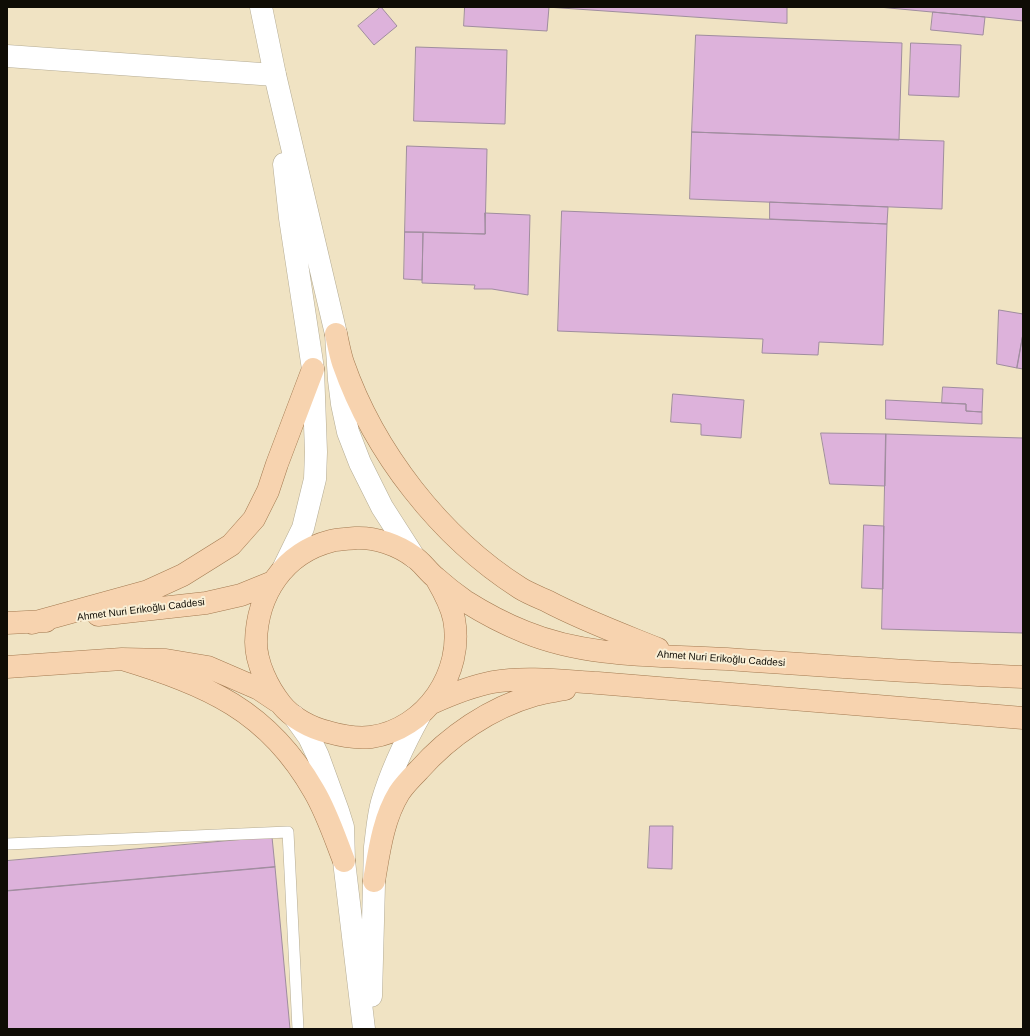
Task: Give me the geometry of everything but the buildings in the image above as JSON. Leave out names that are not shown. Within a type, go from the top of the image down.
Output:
[{"type":"main road","points":[[336,334],[343,362],[374,432],[422,501],[466,548],[520,588],[603,627],[678,656]]},
{"type":"main road","points":[[32,623],[148,591],[183,575],[231,545],[254,519],[268,491],[313,369]]},
{"type":"main road","points":[[288,710],[264,677],[256,644],[259,612],[278,575],[305,551],[332,540],[361,538],[389,543],[414,557],[437,580],[448,599],[454,620],[456,642],[452,664],[445,684],[426,709]]},
{"type":"main road","name":"Ahmet Nuri Erikoğlu Caddesi","points":[[7,623],[32,623],[206,603],[241,594],[278,575]]},
{"type":"main road","name":"Ahmet Nuri Erikoğlu Caddesi","points":[[437,580],[466,601],[515,628],[542,639],[570,647],[627,653],[1023,677]]},
{"type":"main road","points":[[122,659],[162,671],[213,694],[247,713],[266,728],[284,747],[301,769],[315,792],[344,861]]},
{"type":"main road","points":[[7,667],[122,659],[166,660],[208,667],[258,689],[318,730],[344,737],[371,737],[397,729],[426,709],[462,689],[494,682],[533,680],[598,683],[1023,718]]},
{"type":"main road","points":[[374,881],[381,843],[389,815],[399,793],[434,753],[455,735],[473,723],[516,702],[535,695],[598,683]]},
{"type":"street","points":[[261,7],[275,75],[336,334],[339,380],[348,432],[360,463],[382,507],[414,557]]},
{"type":"street","points":[[7,56],[275,75]]},
{"type":"street","points":[[275,75],[290,218],[313,369],[316,452],[315,479],[303,528],[278,575]]},
{"type":"street","points":[[368,1029],[371,990],[375,847],[382,803],[405,742],[426,709]]},
{"type":"street","points":[[288,710],[312,743],[323,768],[343,828],[344,861],[364,1029]]},
{"type":"lane","points":[[7,844],[288,832],[298,1029]]},
{"type":"shaded area","points":[[7,7],[1023,7],[1023,1029],[7,1029]]}]
